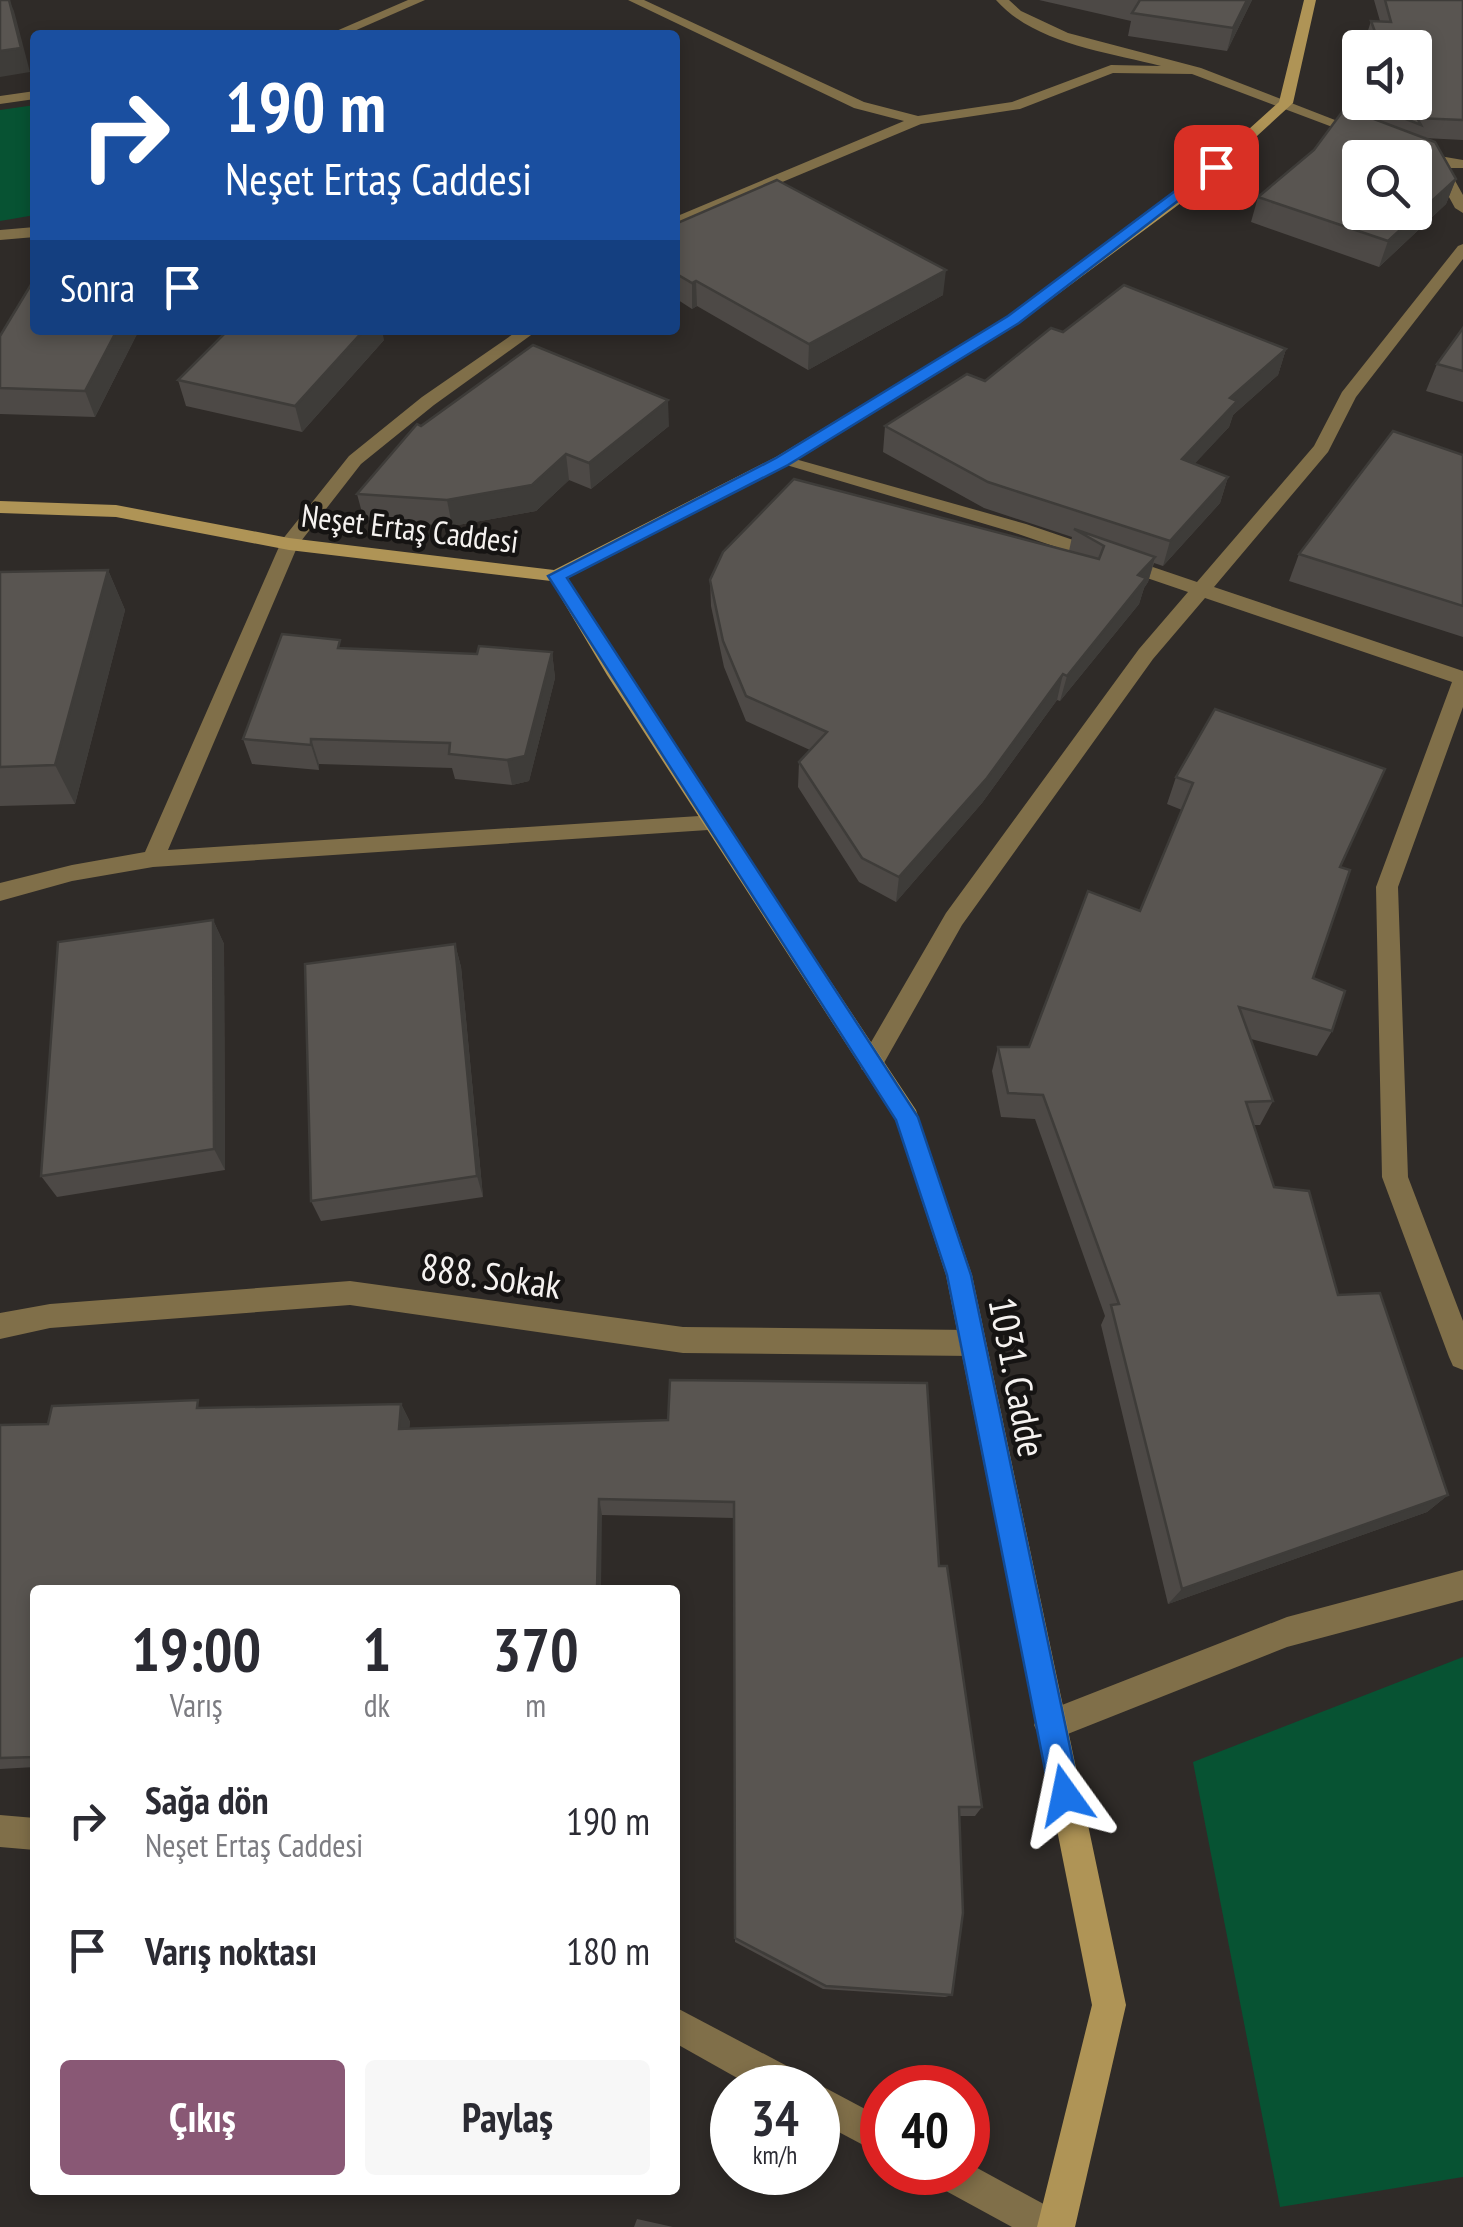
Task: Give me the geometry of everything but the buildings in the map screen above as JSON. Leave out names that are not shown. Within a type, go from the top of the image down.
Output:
[{"type":"main road","points":[[1286,103],[1310,0]]},
{"type":"main road","name":"Neşet Ertaş Caddesi","points":[[0,506],[116,511],[289,544],[557,576],[782,462],[1014,320],[1192,188],[1286,103]]},
{"type":"main road","name":"1031. Cadde","points":[[557,576],[907,1117],[959,1275],[1108,2005],[1052,2227]]},
{"type":"street","points":[[340,30],[354,18],[419,0]]},
{"type":"street","points":[[634,0],[859,105],[918,120]]},
{"type":"street","points":[[1000,4],[1066,36],[1192,70],[1379,140]]},
{"type":"street","points":[[680,220],[918,120],[1015,106],[1111,69],[1192,70]]},
{"type":"street","points":[[0,100],[30,96]]},
{"type":"street","points":[[1432,161],[1463,164]]},
{"type":"street","points":[[1438,163],[1463,208]]},
{"type":"street","points":[[0,236],[30,233]]},
{"type":"street","points":[[871,1063],[954,919],[1146,654],[1322,448],[1348,396],[1454,279],[1463,249]]},
{"type":"street","points":[[153,859],[289,544],[356,460],[428,401],[523,335]]},
{"type":"street","points":[[782,462],[1020,528],[1463,679],[1387,887],[1395,1177],[1463,1357]]},
{"type":"street","points":[[0,892],[72,873],[153,859],[715,823]]},
{"type":"street","name":"888. Sokak","points":[[0,1326],[50,1316],[350,1293],[683,1340],[972,1343]]},
{"type":"street","points":[[1050,1725],[1286,1632],[1463,1586]]},
{"type":"street","points":[[0,1831],[30,1834]]},
{"type":"street","points":[[680,2027],[750,2065]]},
{"type":"street","points":[[990,2194],[1052,2227]]},
{"type":"green space","points":[[30,106],[30,216],[0,221],[0,110]]},
{"type":"green space","points":[[1463,1657],[1463,2177],[1280,2207],[1193,1762]]},
{"type":"route","points":[[1065,1795],[959,1275],[907,1117],[614,670],[557,576],[782,462],[1014,320],[1216,167]]}]
